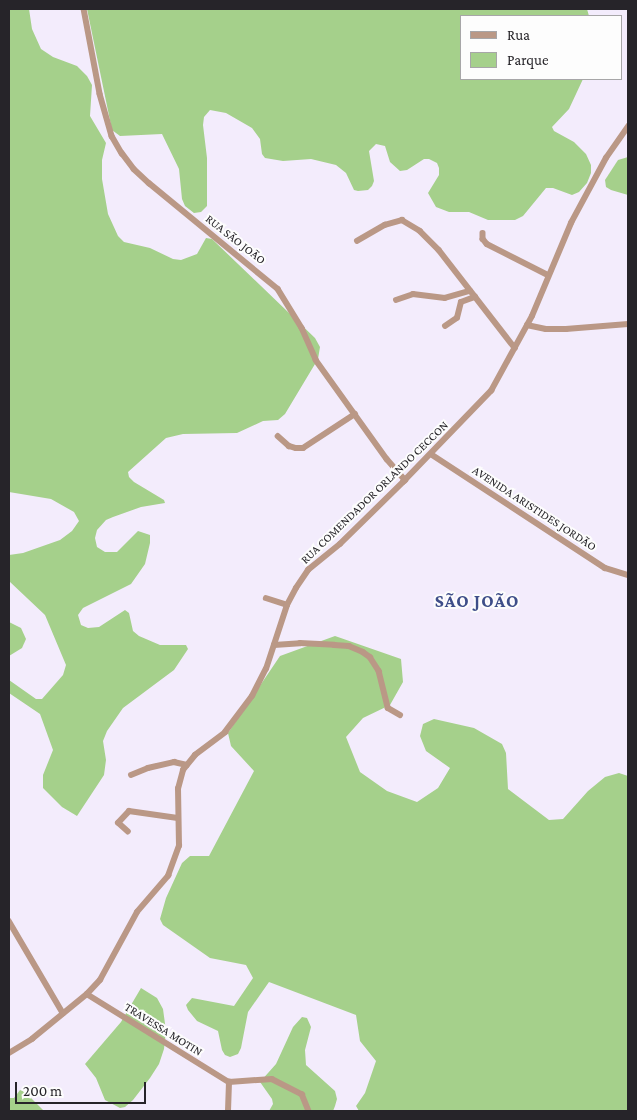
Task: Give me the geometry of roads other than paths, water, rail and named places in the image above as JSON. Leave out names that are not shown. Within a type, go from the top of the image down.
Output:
[{"type":"street","name":"RUA SÃO JOÃO","points":[[84,9],[100,94],[112,136],[122,153],[149,182],[278,288],[302,328],[316,360],[406,480]]},
{"type":"street","name":"RUA COMENDADOR ORLANDO CECCON","points":[[9,1053],[32,1039],[86,994],[103,974],[137,912],[168,876],[179,846],[178,789],[187,765],[225,732],[259,684],[287,605],[308,570],[340,544],[406,480],[491,391],[527,325],[571,223],[605,160],[628,126]]},
{"type":"street","points":[[357,241],[385,225],[402,220],[427,237],[515,348]]},
{"type":"street","points":[[483,233],[487,244],[548,275]]},
{"type":"street","points":[[396,300],[413,294],[444,298],[470,291]]},
{"type":"street","points":[[445,326],[457,318],[461,302],[475,298]]},
{"type":"street","points":[[527,325],[546,329],[566,330],[628,324]]},
{"type":"street","points":[[278,436],[289,446],[303,448],[355,414]]},
{"type":"street","name":"AVENIDA ARISTIDES JORDÃO","points":[[431,454],[605,568],[628,576]]},
{"type":"street","points":[[266,598],[287,605]]},
{"type":"street","points":[[274,645],[300,643],[342,646],[362,652],[370,657],[379,671],[388,708],[400,715]]},
{"type":"street","points":[[131,776],[148,768],[174,762],[187,765]]},
{"type":"street","points":[[128,832],[118,823],[129,811],[178,818]]},
{"type":"street","points":[[9,921],[62,1013]]},
{"type":"street","name":"TRAVESSA MOTIN","points":[[86,994],[229,1082]]},
{"type":"street","points":[[228,1111],[229,1082],[272,1079],[302,1094],[309,1111]]},
{"type":"district","name":"SÃO JOÃO","points":[[477,601]]}]
